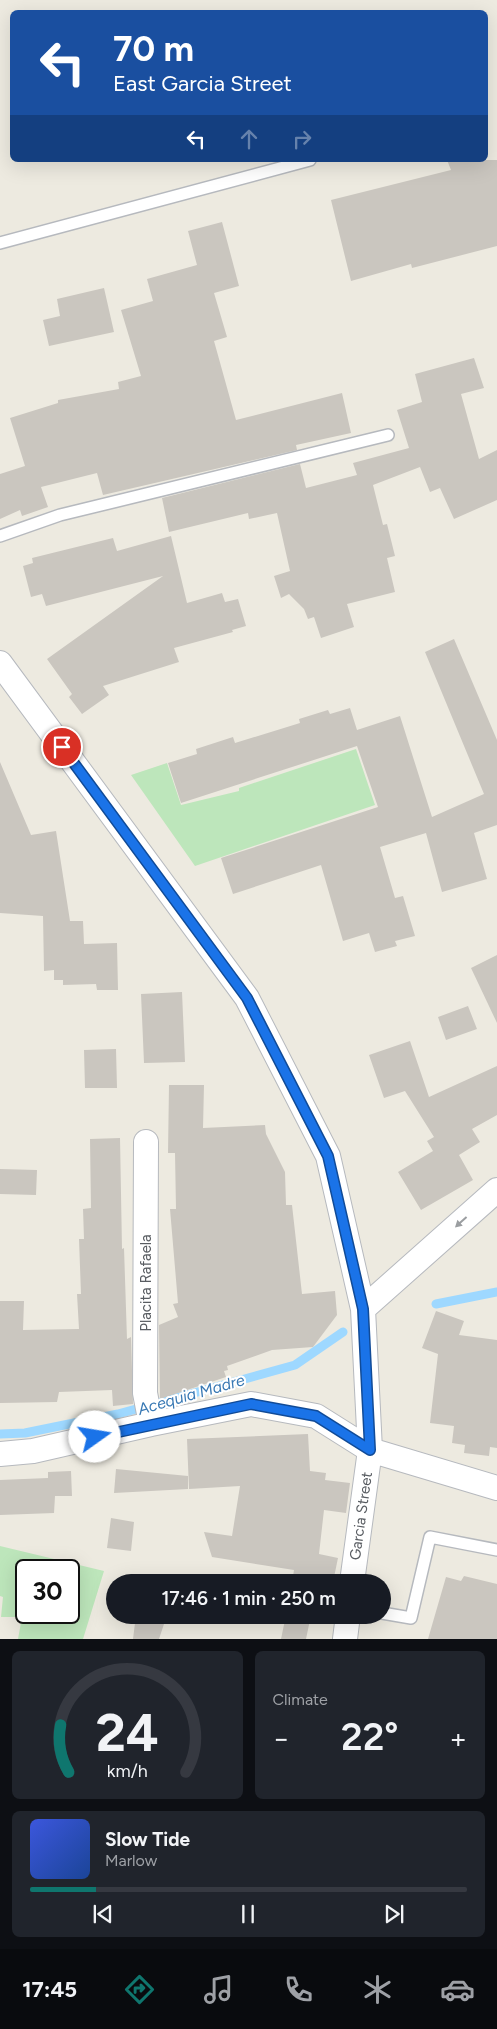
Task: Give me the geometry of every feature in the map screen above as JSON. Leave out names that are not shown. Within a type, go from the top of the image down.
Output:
[{"type":"street","name":"Garcia Street","points":[[0,663],[247,998],[328,1156],[363,1309],[370,1450],[353,1574]]},
{"type":"street","name":"Placita Rafaela","points":[[146,1142],[145,1393],[151,1424]]},
{"type":"street","points":[[363,1309],[497,1190]]},
{"type":"street","points":[[0,1454],[33,1451],[151,1424],[251,1404],[316,1416],[370,1450],[497,1488]]},
{"type":"street","points":[[345,1639],[347,1624]]},
{"type":"lane","points":[[0,243],[303,162]]},
{"type":"lane","points":[[0,536],[60,516],[388,435]]},
{"type":"lane","points":[[391,1615],[411,1618],[430,1537],[497,1550]]},
{"type":"green space","points":[[356,749],[375,805],[195,866],[131,775],[167,763],[181,805],[239,791],[239,788]]},
{"type":"green space","points":[[0,1546],[54,1559],[15,1559],[15,1617],[1,1617],[3,1597],[0,1596]]},
{"type":"green space","points":[[80,1565],[104,1571],[83,1639],[18,1639],[21,1624],[80,1624]]},
{"type":"building","points":[[488,160],[497,160],[497,246],[412,268],[411,264],[351,281],[331,200],[451,170],[448,162],[488,162]]},
{"type":"building","points":[[222,222],[239,286],[214,293],[227,337],[214,341],[236,420],[342,393],[351,433],[296,445],[297,450],[103,495],[97,473],[41,487],[48,507],[22,516],[20,510],[0,519],[0,474],[25,466],[10,418],[58,403],[58,400],[119,389],[118,382],[141,376],[121,310],[153,301],[147,279],[197,265],[188,231]]},
{"type":"building","points":[[104,288],[114,332],[49,346],[43,320],[60,316],[57,299]]},
{"type":"building","points":[[474,358],[484,388],[461,394],[479,459],[497,450],[497,500],[454,519],[440,488],[430,492],[420,467],[373,485],[383,525],[387,524],[395,556],[387,558],[395,592],[347,604],[354,627],[321,638],[314,617],[308,619],[304,609],[289,594],[281,598],[274,576],[290,571],[277,513],[249,519],[248,513],[169,532],[162,498],[300,464],[306,488],[357,475],[353,463],[409,448],[397,410],[422,402],[415,374]]},
{"type":"building","points":[[171,536],[187,603],[222,593],[225,602],[238,599],[246,626],[232,630],[233,632],[174,648],[179,662],[103,686],[109,695],[82,714],[69,697],[72,694],[47,659],[163,576],[46,606],[42,594],[31,597],[23,566],[33,563],[32,558],[113,538],[117,551]]},
{"type":"building","points":[[454,639],[497,740],[497,825],[474,833],[487,879],[442,892],[426,833],[380,847],[395,898],[403,896],[415,936],[395,941],[397,946],[375,952],[369,933],[343,941],[321,865],[233,894],[221,858],[378,807],[357,746],[181,803],[168,763],[197,754],[196,749],[233,737],[235,743],[300,723],[299,719],[328,710],[330,714],[350,708],[357,730],[400,716],[432,817],[484,794],[425,652]]},
{"type":"building","points":[[0,762],[31,835],[56,831],[70,921],[83,921],[84,944],[117,943],[118,990],[97,990],[96,984],[63,985],[63,980],[54,980],[54,970],[44,971],[43,916],[0,913]]},
{"type":"building","points":[[497,955],[497,1023],[471,968]]},
{"type":"building","points":[[182,992],[185,1062],[144,1063],[141,994]]},
{"type":"building","points":[[468,1006],[477,1029],[446,1040],[438,1017]]},
{"type":"building","points":[[410,1041],[429,1097],[497,1066],[497,1115],[472,1129],[480,1142],[459,1155],[473,1180],[421,1210],[398,1172],[433,1151],[427,1141],[434,1137],[405,1091],[384,1098],[369,1055]]},
{"type":"building","points":[[116,1049],[117,1088],[85,1088],[84,1050]]},
{"type":"building","points":[[169,1085],[204,1085],[203,1128],[265,1125],[266,1134],[285,1172],[286,1205],[292,1205],[302,1294],[335,1291],[337,1315],[313,1347],[272,1350],[227,1366],[228,1370],[224,1371],[226,1377],[160,1399],[159,1325],[178,1317],[173,1304],[178,1303],[170,1209],[176,1209],[175,1153],[168,1153]]},
{"type":"building","points":[[120,1138],[122,1249],[124,1248],[127,1339],[131,1337],[133,1404],[113,1406],[112,1390],[59,1392],[57,1402],[0,1403],[0,1301],[24,1301],[23,1330],[79,1329],[77,1294],[81,1294],[79,1239],[84,1239],[83,1209],[91,1208],[90,1139]]},
{"type":"building","points":[[0,1169],[37,1170],[36,1195],[0,1194]]},
{"type":"building","points":[[436,1311],[464,1321],[459,1335],[497,1340],[497,1448],[490,1447],[489,1456],[464,1453],[465,1445],[452,1443],[454,1426],[430,1423],[438,1354],[422,1348]]},
{"type":"building","points":[[308,1434],[310,1471],[326,1473],[325,1480],[350,1483],[346,1513],[324,1510],[319,1554],[338,1558],[335,1574],[293,1574],[294,1570],[212,1557],[204,1532],[232,1536],[240,1486],[189,1489],[187,1439]]},
{"type":"building","points":[[116,1469],[188,1476],[188,1489],[114,1493]]},
{"type":"building","points":[[71,1471],[72,1496],[55,1496],[54,1513],[0,1515],[0,1480],[48,1478],[48,1472]]},
{"type":"building","points":[[111,1518],[134,1522],[131,1551],[107,1548]]},
{"type":"building","points":[[464,1576],[497,1584],[497,1639],[428,1639],[446,1577],[461,1581]]},
{"type":"building","points":[[135,1624],[164,1624],[159,1639],[133,1639]]},
{"type":"building","points":[[284,1624],[309,1624],[306,1639],[281,1639]]},
{"type":"waterway","name":"Acequia Madre","points":[[436,1304],[497,1292]]},
{"type":"waterway","name":"Acequia Madre","points":[[0,1434],[25,1433],[118,1414],[295,1365],[343,1332]]},
{"type":"route","points":[[62,747],[247,998],[328,1156],[363,1309],[370,1450],[316,1416],[251,1404],[95,1437]]}]
